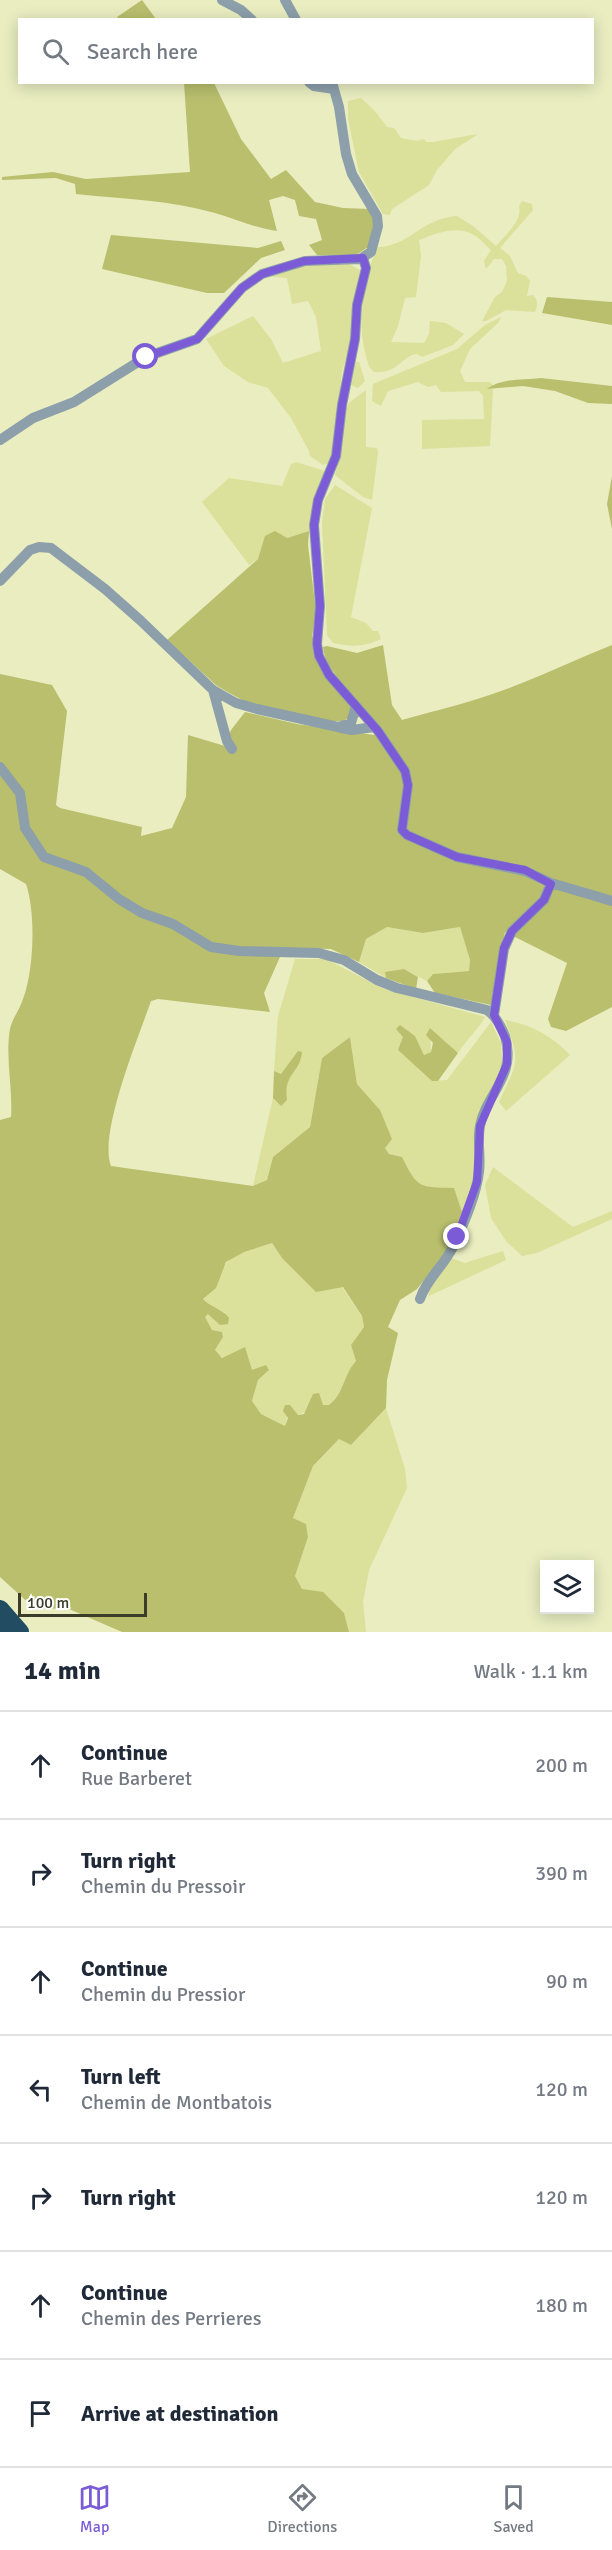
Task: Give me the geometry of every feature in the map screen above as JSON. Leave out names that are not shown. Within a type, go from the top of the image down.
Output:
[{"type":"highway","points":[[0,1610],[20,1632]]},
{"type":"street","points":[[222,0],[241,10],[250,18]]},
{"type":"street","points":[[285,0],[295,18]]},
{"type":"street","points":[[0,440],[33,418],[74,402],[146,357],[197,339],[242,288],[262,274],[304,261],[363,258],[373,247],[378,221],[376,213],[359,189],[349,164],[333,86],[312,84]]},
{"type":"street","points":[[363,258],[366,268],[357,305],[355,339],[342,405],[336,456],[318,500],[314,525],[320,606],[319,656],[329,675],[376,729],[405,771],[408,785],[402,830],[407,835],[444,853],[525,870],[551,884],[612,901]]},
{"type":"street","points":[[0,581],[34,548],[43,546],[55,549],[140,620],[213,690],[236,703],[257,710],[338,727],[376,729]]},
{"type":"street","points":[[213,690],[227,741],[232,749]]},
{"type":"street","points":[[338,727],[351,723],[356,706]]},
{"type":"street","points":[[0,766],[20,793],[25,828],[44,857],[87,872],[119,899],[142,913],[180,928],[211,947],[239,951],[319,953],[344,960],[370,976],[397,988],[487,1010],[494,1015],[503,1030],[508,1054],[505,1071],[480,1126],[479,1172],[475,1189],[453,1248],[427,1281],[420,1299]]},
{"type":"street","points":[[494,1015],[504,948],[512,931],[544,900],[551,884]]},
{"type":"green space","points":[[142,0],[155,18],[118,18]]},
{"type":"green space","points":[[184,84],[214,84],[241,139],[271,179],[286,170],[315,202],[343,208],[369,209],[375,218],[368,247],[356,255],[317,255],[309,245],[322,240],[316,219],[299,216],[295,200],[283,196],[269,200],[277,231],[181,205],[76,194],[75,184],[56,178],[2,180],[2,177],[53,172],[86,179],[190,172]]},
{"type":"green space","points":[[361,98],[387,127],[394,128],[401,138],[417,141],[424,139],[426,142],[433,142],[478,134],[455,149],[437,170],[429,185],[392,209],[390,215],[383,214],[359,172],[348,119],[348,101]]},
{"type":"green space","points":[[522,201],[532,204],[533,210],[500,248],[510,256],[518,273],[526,276],[530,281],[527,296],[533,295],[536,299],[535,312],[506,310],[482,321],[507,281],[506,266],[502,259],[494,259],[486,269],[484,261],[491,250],[477,237],[466,231],[445,231],[419,240],[421,256],[416,297],[405,298],[398,326],[391,342],[424,343],[429,334],[430,321],[446,323],[464,334],[453,345],[422,357],[417,354],[412,355],[389,370],[374,372],[369,367],[366,356],[361,314],[368,274],[377,247],[397,243],[434,222],[457,216],[473,226],[496,246],[516,222]]},
{"type":"green space","points":[[111,235],[258,248],[281,241],[285,250],[261,258],[224,293],[207,293],[102,269]]},
{"type":"green space","points":[[349,264],[360,270],[353,303],[350,345],[342,372],[332,456],[328,463],[323,465],[310,456],[291,418],[268,388],[248,382],[224,366],[206,339],[253,316],[271,339],[283,363],[321,351],[316,317],[308,301],[292,304],[287,278],[266,276],[295,266]]},
{"type":"green space","points":[[547,297],[612,302],[612,325],[542,313]]},
{"type":"green space","points":[[501,317],[498,323],[470,349],[460,371],[465,382],[490,382],[493,385],[488,389],[493,389],[490,446],[422,449],[422,420],[484,419],[483,396],[479,391],[441,392],[436,385],[428,387],[418,382],[388,391],[381,406],[372,401],[373,384],[457,349],[485,325]]},
{"type":"green space","points":[[356,362],[359,362],[365,381],[358,388],[351,385]]},
{"type":"green space","points":[[541,378],[612,386],[612,404],[588,403],[555,391],[523,386],[487,389],[506,381]]},
{"type":"green space","points":[[366,390],[366,447],[377,448],[378,453],[372,500],[363,497],[335,475],[341,450],[346,408]]},
{"type":"green space","points":[[296,462],[325,471],[314,503],[309,531],[287,538],[249,565],[202,502],[229,478],[282,486],[291,464]]},
{"type":"green space","points":[[612,476],[612,529],[607,504]]},
{"type":"green space","points":[[335,485],[372,508],[351,617],[366,623],[373,631],[378,631],[381,639],[363,645],[333,643],[327,635],[322,523],[325,499]]},
{"type":"green space","points":[[275,531],[287,538],[309,531],[308,545],[316,612],[312,636],[351,706],[351,716],[344,721],[332,721],[253,706],[217,686],[167,640],[258,559],[265,536]]},
{"type":"green space","points":[[383,645],[392,705],[402,720],[508,689],[612,645],[612,1007],[566,1031],[551,1027],[548,1019],[567,963],[505,932],[491,1005],[435,993],[427,981],[433,974],[469,971],[470,960],[460,927],[423,933],[387,927],[366,939],[359,962],[331,949],[284,948],[264,993],[270,1012],[158,999],[151,1001],[115,1109],[108,1151],[111,1166],[253,1186],[267,1180],[273,1157],[310,1127],[322,1058],[350,1037],[357,1084],[380,1110],[392,1139],[385,1148],[389,1154],[402,1157],[416,1181],[421,1184],[454,1188],[462,1212],[448,1249],[417,1289],[400,1300],[388,1327],[398,1333],[387,1380],[386,1408],[351,1445],[339,1439],[313,1466],[293,1518],[306,1524],[308,1537],[295,1576],[302,1589],[323,1592],[344,1613],[349,1632],[122,1632],[69,1609],[34,1608],[0,1577],[0,1120],[11,1117],[8,1051],[10,1029],[22,1003],[30,973],[32,925],[26,884],[0,869],[0,674],[52,685],[67,711],[56,805],[60,808],[142,827],[141,836],[172,828],[186,797],[188,735],[225,746],[231,730],[245,712],[297,724],[374,735],[376,722],[337,676],[325,656],[323,647],[357,653]],"holes":[[[272,1243],[282,1258],[316,1292],[343,1287],[362,1316],[364,1327],[351,1345],[356,1361],[334,1401],[329,1405],[323,1405],[319,1393],[313,1394],[304,1414],[298,1415],[290,1405],[285,1405],[283,1411],[288,1418],[285,1426],[261,1414],[252,1401],[258,1380],[269,1370],[266,1365],[252,1370],[245,1347],[222,1358],[215,1350],[223,1337],[222,1332],[212,1330],[205,1317],[208,1314],[220,1325],[228,1324],[229,1318],[224,1312],[203,1299],[216,1288],[226,1262],[244,1252]]]},
{"type":"green space","points":[[387,927],[423,933],[460,927],[470,960],[469,971],[433,974],[427,981],[404,969],[386,978],[359,962],[366,939]]},
{"type":"green space","points":[[295,959],[326,959],[384,989],[485,1017],[458,1053],[430,1028],[431,1052],[424,1055],[415,1036],[399,1025],[403,1036],[432,1081],[447,1080],[491,1022],[501,1043],[502,1065],[475,1127],[474,1181],[462,1212],[454,1189],[433,1188],[421,1184],[416,1181],[402,1157],[389,1154],[385,1148],[380,1110],[357,1084],[350,1037],[322,1058],[310,1127],[273,1157],[267,1180],[253,1186],[273,1098],[281,1106],[285,1086],[301,1059],[281,1074],[274,1071],[278,1016]]},
{"type":"green space","points":[[404,969],[418,977],[416,989],[386,978],[385,972]]},
{"type":"green space","points":[[505,1020],[540,1032],[570,1055],[506,1111],[499,1102],[513,1069],[515,1054]]},
{"type":"green space","points":[[400,1025],[415,1036],[424,1055],[431,1052],[433,1043],[426,1035],[430,1028],[458,1053],[438,1081],[432,1081],[398,1050],[403,1037],[396,1029]]},
{"type":"green space","points":[[298,1051],[302,1052],[301,1059],[289,1079],[286,1091],[287,1100],[281,1106],[273,1098],[274,1071],[281,1074]]},
{"type":"green space","points":[[493,1167],[573,1227],[612,1211],[612,1219],[537,1253],[522,1256],[506,1241],[491,1218],[485,1185]]},
{"type":"green space","points":[[272,1243],[282,1258],[342,1287],[362,1316],[364,1327],[351,1345],[356,1361],[334,1401],[329,1405],[297,1415],[290,1405],[285,1426],[261,1414],[252,1402],[258,1380],[269,1370],[252,1370],[216,1354],[215,1350],[223,1337],[222,1332],[212,1330],[205,1317],[208,1314],[226,1313],[208,1305],[203,1299],[215,1286],[229,1260],[240,1253]]},
{"type":"green space","points":[[503,1251],[506,1260],[429,1296],[428,1290],[451,1258],[465,1263]]},
{"type":"green space","points":[[386,1408],[405,1469],[407,1488],[369,1570],[363,1602],[366,1632],[349,1632],[344,1613],[302,1590],[295,1576],[308,1537],[306,1524],[293,1518],[313,1466],[339,1439],[351,1445]]},
{"type":"route","points":[[146,357],[197,339],[242,288],[262,274],[304,261],[363,258],[366,268],[357,305],[355,339],[342,405],[336,456],[318,500],[314,525],[320,606],[317,644],[319,656],[329,675],[378,731],[405,771],[408,785],[402,830],[407,835],[444,853],[525,870],[551,884],[544,900],[512,931],[504,948],[494,1015],[507,1042],[507,1064],[480,1126],[477,1182],[457,1237]]}]
